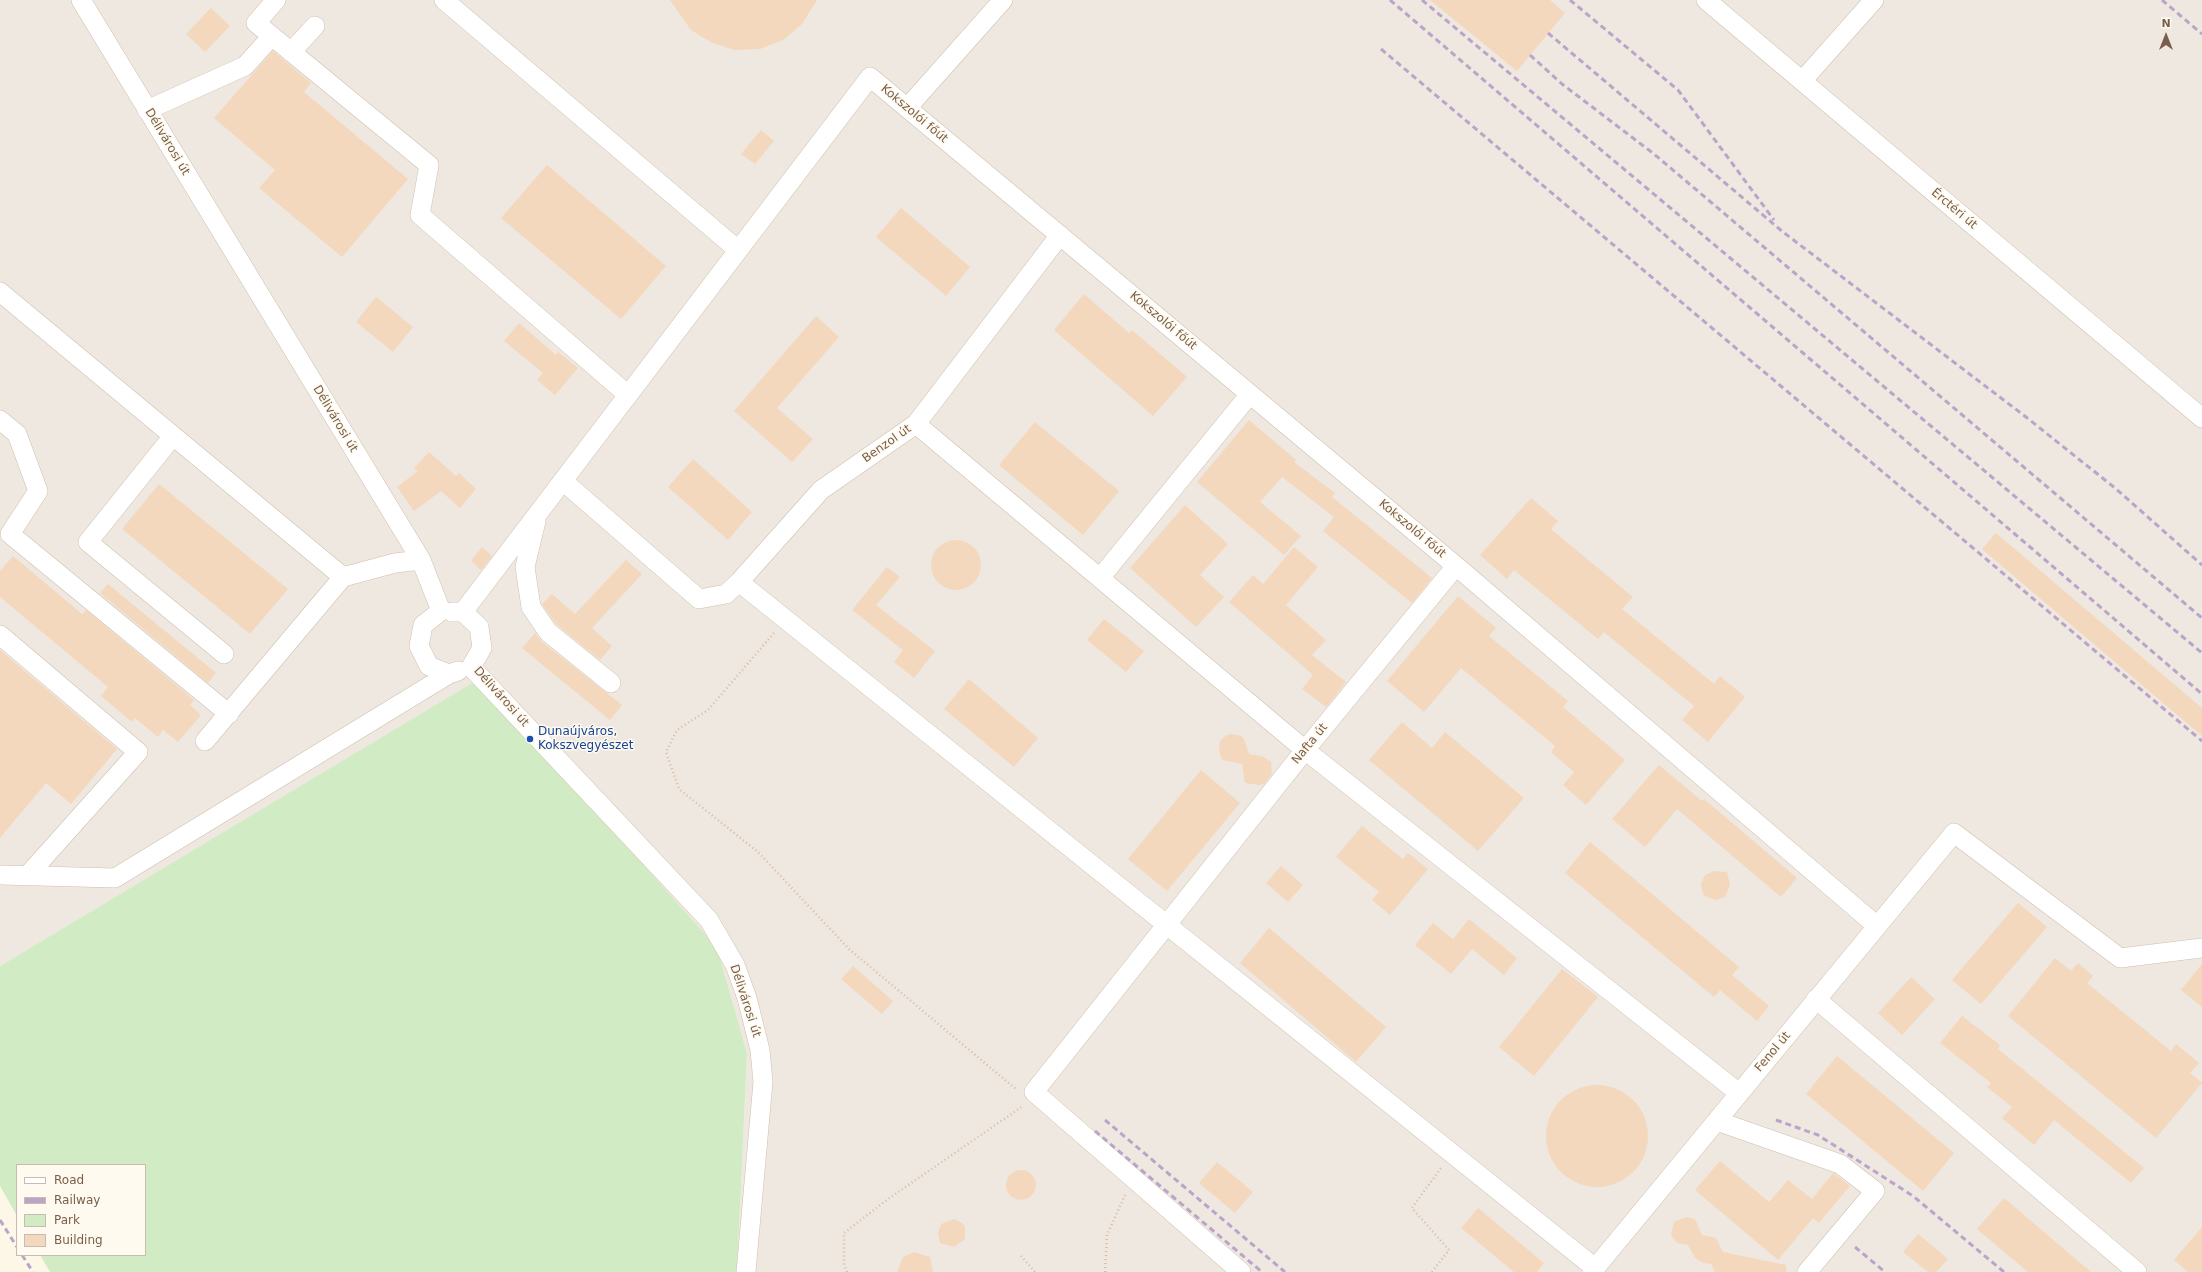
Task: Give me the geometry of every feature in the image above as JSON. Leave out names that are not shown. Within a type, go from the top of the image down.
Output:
[{"type":"street","name":"Délivárosi út","points":[[81,0],[421,560],[441,611]]},
{"type":"street","points":[[276,0],[256,22],[429,165],[420,214],[628,395]]},
{"type":"street","points":[[444,0],[738,250],[463,612],[441,611],[423,624],[418,646],[429,666],[450,674]]},
{"type":"street","points":[[907,108],[1003,0]]},
{"type":"street","name":"Érctéri út","points":[[1706,0],[2202,418]]},
{"type":"street","points":[[1802,81],[1874,0]]},
{"type":"street","points":[[291,52],[315,26]]},
{"type":"street","points":[[147,110],[245,66],[272,36]]},
{"type":"street","name":"Kokszolói főút","points":[[738,250],[870,77],[1456,566],[1877,926]]},
{"type":"street","name":"Benzol út","points":[[563,481],[699,599],[726,594],[739,582],[821,490],[916,424],[1060,235]]},
{"type":"street","points":[[0,292],[343,577]]},
{"type":"street","points":[[1100,578],[1250,394]]},
{"type":"street","points":[[0,420],[17,434],[38,491],[10,534],[229,714]]},
{"type":"street","points":[[916,424],[1305,750],[1739,1092]]},
{"type":"street","points":[[173,436],[88,542],[224,654]]},
{"type":"street","points":[[538,514],[525,567],[531,607],[548,632],[611,683]]},
{"type":"street","points":[[206,741],[343,577],[395,564],[421,560]]},
{"type":"street","name":"Nafta út","points":[[1034,1092],[1305,750],[1456,566]]},
{"type":"street","points":[[739,582],[1452,1153],[1594,1270]]},
{"type":"street","name":"Délivárosi út","points":[[463,612],[479,627],[482,648],[471,667],[709,920],[735,965],[747,998],[760,1050],[763,1082],[746,1272]]},
{"type":"street","points":[[0,635],[138,752],[28,875]]},
{"type":"street","points":[[0,875],[115,878],[450,674],[471,667]]},
{"type":"street","name":"Fenol út","points":[[1594,1270],[1717,1121],[1739,1092],[1954,833],[2120,958],[2202,948]]},
{"type":"street","points":[[1816,999],[2137,1272]]},
{"type":"street","points":[[1034,1092],[1241,1272]]},
{"type":"street","points":[[1717,1121],[1840,1164],[1875,1191],[1807,1272]]},
{"type":"path","points":[[786,620],[708,710],[677,730],[666,752],[679,789],[758,852],[849,949],[1017,1091],[1034,1092]]},
{"type":"path","points":[[847,1272],[844,1265],[844,1233],[888,1199],[1026,1104],[1034,1092]]},
{"type":"path","points":[[1432,1272],[1449,1250],[1412,1208],[1452,1153]]},
{"type":"path","points":[[1105,1272],[1107,1235],[1133,1178]]},
{"type":"path","points":[[1021,1256],[1035,1272]]},
{"type":"shaded area","points":[[0,0],[2202,0],[2202,1272],[737,1272],[747,1054],[479,680],[0,966]]},
{"type":"green space","points":[[479,679],[717,948],[747,1054],[737,1272],[50,1272],[41,1256],[146,1256],[146,1164],[16,1164],[16,1214],[0,1186],[0,966]]},
{"type":"building","points":[[670,0],[817,0],[802,24],[783,40],[760,49],[735,50],[712,43],[691,30]]},
{"type":"building","points":[[1430,0],[1550,0],[1565,13],[1517,71]]},
{"type":"building","points":[[211,8],[230,26],[205,52],[186,34]]},
{"type":"building","points":[[273,51],[311,83],[304,92],[408,179],[342,257],[259,188],[275,170],[214,118]]},
{"type":"building","points":[[761,130],[774,141],[755,164],[741,154]]},
{"type":"building","points":[[547,165],[666,266],[621,319],[501,218]]},
{"type":"building","points":[[901,208],[970,267],[946,296],[876,237]]},
{"type":"building","points":[[1084,294],[1129,333],[1132,330],[1187,377],[1153,416],[1054,330]]},
{"type":"building","points":[[376,297],[413,327],[393,352],[356,322]]},
{"type":"building","points":[[816,316],[839,337],[777,408],[813,439],[792,462],[734,411]]},
{"type":"building","points":[[519,323],[556,355],[558,352],[578,368],[555,395],[537,380],[543,373],[504,341]]},
{"type":"building","points":[[1249,420],[1296,460],[1294,462],[1335,493],[1332,497],[1432,578],[1412,603],[1323,531],[1334,517],[1282,477],[1260,502],[1301,536],[1284,555],[1197,482]]},
{"type":"building","points":[[1035,422],[1119,491],[1083,535],[999,465]]},
{"type":"building","points":[[429,452],[456,476],[459,473],[476,489],[460,508],[441,491],[414,511],[397,487],[418,471],[414,468]]},
{"type":"building","points":[[693,459],[752,512],[728,540],[668,487]]},
{"type":"building","points":[[159,484],[288,589],[250,634],[122,529]]},
{"type":"building","points":[[1531,498],[1558,521],[1551,529],[1633,597],[1622,609],[1714,684],[1720,676],[1745,697],[1708,742],[1682,720],[1694,706],[1604,632],[1598,639],[1514,570],[1507,579],[1480,555]]},
{"type":"building","points":[[1185,505],[1228,544],[1200,575],[1224,597],[1196,627],[1130,568]]},
{"type":"building","points":[[1996,533],[2202,708],[2202,736],[1982,549]]},
{"type":"building","points":[[956,540],[965,542],[976,551],[981,565],[979,574],[970,585],[956,590],[947,588],[936,579],[931,565],[933,556],[942,545]]},
{"type":"building","points":[[482,547],[492,556],[481,570],[471,561]]},
{"type":"building","points":[[1294,547],[1318,567],[1286,605],[1326,640],[1312,655],[1346,682],[1326,707],[1302,689],[1313,675],[1229,602],[1253,575],[1263,584]]},
{"type":"building","points":[[13,556],[82,614],[86,610],[194,700],[190,705],[201,715],[178,742],[163,730],[158,737],[135,718],[132,722],[101,696],[108,687],[0,597],[0,571]]},
{"type":"building","points":[[626,560],[642,574],[592,628],[612,646],[600,660],[556,624],[542,604],[552,594],[575,614]]},
{"type":"building","points":[[887,567],[900,577],[876,605],[935,651],[914,678],[894,662],[903,650],[852,610]]},
{"type":"building","points":[[108,584],[216,673],[208,683],[100,593]]},
{"type":"building","points":[[1458,596],[1496,628],[1489,636],[1568,701],[1563,707],[1625,760],[1586,805],[1563,785],[1574,772],[1551,752],[1555,746],[1461,668],[1424,712],[1387,681]]},
{"type":"building","points":[[1104,619],[1144,651],[1126,672],[1087,640]]},
{"type":"building","points":[[535,633],[541,641],[622,705],[610,720],[522,648]]},
{"type":"building","points":[[0,650],[117,749],[71,804],[46,783],[0,838]]},
{"type":"building","points":[[969,679],[1038,738],[1014,767],[944,709]]},
{"type":"building","points":[[1402,722],[1432,748],[1445,732],[1524,798],[1478,851],[1369,760]]},
{"type":"building","points":[[1232,734],[1241,736],[1244,739],[1249,754],[1262,756],[1271,762],[1272,774],[1264,784],[1259,785],[1245,783],[1242,764],[1222,760],[1219,751],[1220,741],[1227,735]]},
{"type":"building","points":[[1659,765],[1702,801],[1704,799],[1797,878],[1781,897],[1677,809],[1645,847],[1612,819]]},
{"type":"building","points":[[1201,770],[1240,803],[1167,891],[1128,859]]},
{"type":"building","points":[[1362,826],[1403,859],[1408,853],[1428,869],[1390,915],[1372,900],[1379,892],[1336,857]]},
{"type":"building","points":[[1590,842],[1739,967],[1732,975],[1769,1006],[1757,1021],[1720,990],[1714,997],[1565,873]]},
{"type":"building","points":[[1281,866],[1303,885],[1288,902],[1266,883]]},
{"type":"building","points":[[1714,871],[1727,872],[1730,885],[1725,897],[1716,900],[1703,894],[1701,884],[1705,875]]},
{"type":"building","points":[[2018,903],[2047,927],[1981,1004],[1952,980]]},
{"type":"building","points":[[1469,919],[1517,958],[1504,975],[1472,949],[1451,974],[1415,945],[1433,923],[1453,939]]},
{"type":"building","points":[[1269,928],[1386,1027],[1356,1062],[1240,963]]},
{"type":"building","points":[[2055,958],[2071,971],[2078,963],[2093,976],[2087,983],[2171,1051],[2176,1044],[2199,1063],[2190,1073],[2202,1083],[2156,1138],[2008,1016]]},
{"type":"building","points":[[2202,964],[2202,1007],[2181,990]]},
{"type":"building","points":[[853,966],[893,1001],[882,1014],[841,979]]},
{"type":"building","points":[[1562,969],[1598,997],[1534,1076],[1499,1047]]},
{"type":"building","points":[[1911,977],[1935,999],[1902,1035],[1878,1013]]},
{"type":"building","points":[[1962,1016],[2000,1045],[1998,1049],[2144,1168],[2131,1183],[2054,1120],[2034,1145],[2002,1118],[2012,1107],[1987,1087],[1991,1083],[1940,1043]]},
{"type":"building","points":[[1837,1056],[1954,1153],[1923,1191],[1806,1094]]},
{"type":"building","points":[[1597,1085],[1617,1088],[1626,1093],[1640,1107],[1645,1116],[1648,1136],[1645,1156],[1640,1165],[1626,1179],[1617,1184],[1597,1187],[1577,1184],[1568,1179],[1554,1165],[1549,1156],[1546,1136],[1549,1116],[1554,1107],[1568,1093],[1577,1088]]},
{"type":"building","points":[[1720,1161],[1769,1202],[1788,1180],[1812,1199],[1833,1173],[1850,1186],[1819,1223],[1813,1218],[1778,1260],[1695,1190]]},
{"type":"building","points":[[1217,1162],[1253,1192],[1235,1213],[1199,1183]]},
{"type":"building","points":[[1021,1170],[1027,1171],[1035,1179],[1035,1191],[1027,1199],[1021,1200],[1015,1199],[1007,1191],[1006,1185],[1007,1179],[1015,1171]]},
{"type":"building","points":[[2004,1198],[2091,1272],[2028,1272],[1977,1229]]},
{"type":"building","points":[[1478,1208],[1544,1263],[1537,1272],[1514,1272],[1461,1228]]},
{"type":"building","points":[[1686,1217],[1695,1219],[1702,1235],[1716,1238],[1723,1252],[1786,1265],[1786,1272],[1715,1272],[1711,1264],[1703,1263],[1695,1258],[1688,1245],[1677,1243],[1671,1235],[1674,1222]]},
{"type":"building","points":[[954,1219],[965,1226],[965,1239],[954,1247],[940,1243],[938,1233],[941,1224]]},
{"type":"building","points":[[2202,1227],[2202,1272],[2188,1272],[2174,1260]]},
{"type":"building","points":[[1918,1234],[1948,1259],[1936,1272],[1928,1272],[1903,1252]]},
{"type":"building","points":[[914,1252],[930,1257],[933,1272],[897,1272],[903,1257]]},
{"type":"railway","points":[[1390,0],[2202,694]]},
{"type":"railway","points":[[1422,0],[2202,653]]},
{"type":"railway","points":[[1570,0],[1678,90],[1774,220]]},
{"type":"railway","points":[[2162,0],[2202,34]]},
{"type":"railway","points":[[1548,33],[1783,232],[2026,417],[2115,488],[2202,565]]},
{"type":"railway","points":[[1381,49],[2202,741]]},
{"type":"railway","points":[[1530,55],[1562,84],[1654,154],[2202,618]]},
{"type":"railway","points":[[1105,1120],[1285,1272]]},
{"type":"railway","points":[[1776,1120],[1818,1135],[1913,1196],[2004,1272]]},
{"type":"railway","points":[[1095,1131],[1262,1272]]},
{"type":"railway","points":[[0,1220],[16,1245]]},
{"type":"railway","points":[[1855,1247],[1885,1272]]},
{"type":"railway","points":[[23,1256],[33,1272]]},
{"type":"place","name":"Dunaújváros, Kokszvegyészet","points":[[530,739]]}]
